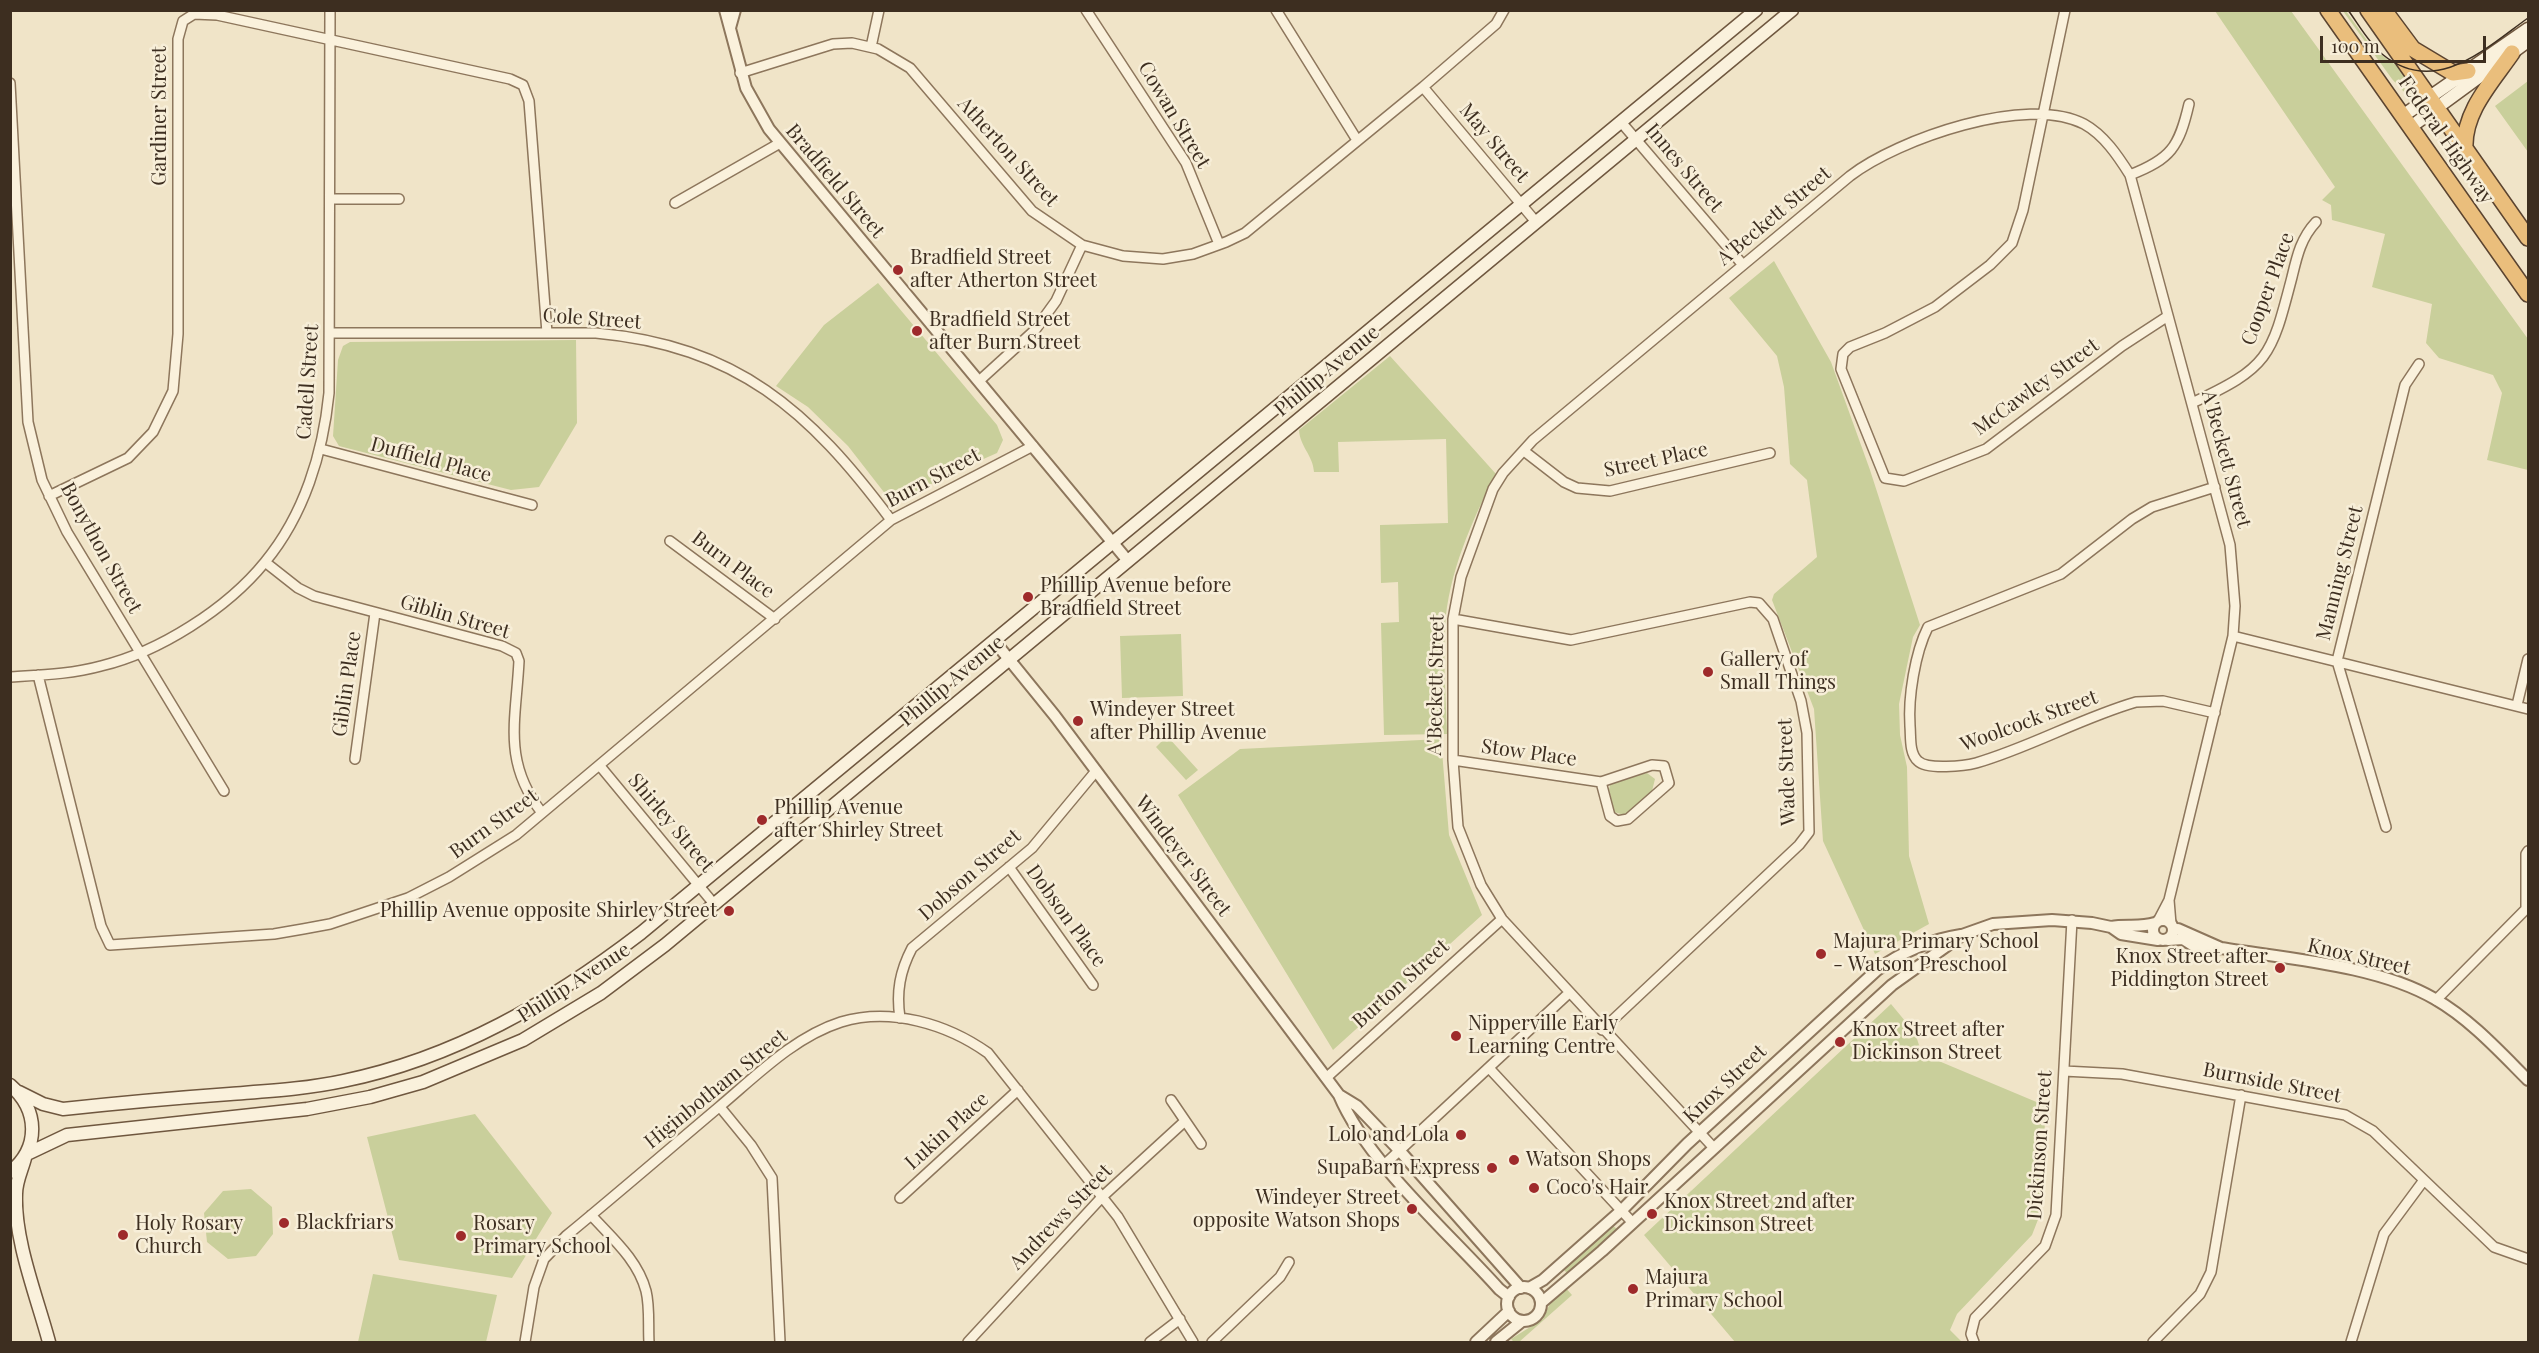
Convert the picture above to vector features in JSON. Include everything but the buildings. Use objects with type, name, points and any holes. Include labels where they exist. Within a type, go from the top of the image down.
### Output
[{"type":"highway","name":"Federal Highway","points":[[2328,10],[2529,294]]},
{"type":"highway","name":"Federal Highway","points":[[2368,10],[2529,238]]},
{"type":"highway","points":[[2384,10],[2413,49],[2453,74],[2468,71]]},
{"type":"highway","points":[[2465,149],[2464,133],[2469,119],[2512,53]]},
{"type":"main road","name":"Phillip Avenue","points":[[13,1088],[43,1104],[63,1109],[302,1087],[343,1081],[417,1060],[467,1041],[548,1000],[623,948],[699,886],[1756,10]]},
{"type":"main road","name":"Phillip Avenue","points":[[10,1172],[26,1156],[67,1135],[307,1109],[370,1097],[423,1082],[501,1050],[566,1015],[637,965],[714,904],[1792,10]]},
{"type":"main road","points":[[2434,102],[2468,71],[2529,29]]},
{"type":"main road","points":[[2408,120],[2529,41]]},
{"type":"main road","points":[[13,1088],[32,1119],[32,1139],[15,1194],[22,1241],[49,1342]]},
{"type":"main road","points":[[10,1229],[22,1241]]},
{"type":"street","name":"Cadell Street","points":[[10,677],[103,666],[141,653],[192,625],[233,593],[266,562],[300,506],[321,449],[328,404],[331,333],[330,10]]},
{"type":"street","name":"Bradfield Street","points":[[725,10],[740,73],[755,108],[780,143],[1128,561]]},
{"type":"street","name":"Bradfield Street","points":[[730,28],[735,10]]},
{"type":"street","points":[[871,47],[879,10]]},
{"type":"street","name":"Cowan Street","points":[[1086,10],[1186,163],[1219,244]]},
{"type":"street","points":[[1276,10],[1357,140]]},
{"type":"street","name":"Atherton Street","points":[[740,73],[833,44],[871,47],[910,68],[1032,211],[1082,245],[1123,256],[1163,259],[1193,254],[1245,233],[1423,87],[1496,24],[1504,10]]},
{"type":"street","name":"McCawley Street","points":[[2065,10],[2023,210],[2012,243],[2002,254],[1935,307],[1850,347],[1843,354],[1841,369],[1885,478],[1904,481],[1986,448],[2122,346],[2168,316]]},
{"type":"street","name":"Gardiner Street","points":[[49,496],[128,458],[153,432],[173,391],[178,334],[178,39],[183,21],[194,14],[217,15],[510,80],[523,86],[529,101],[547,333]]},
{"type":"street","name":"Bonython Street","points":[[10,83],[28,422],[33,451],[49,496],[67,532],[224,791]]},
{"type":"street","name":"May Street","points":[[1423,87],[1536,222]]},
{"type":"street","points":[[2130,175],[2158,163],[2173,149],[2183,131],[2189,104]]},
{"type":"street","name":"A'Beckett Street","points":[[1713,1147],[1602,1030],[1502,919],[1481,885],[1458,828],[1453,760],[1453,619],[1461,577],[1493,489],[1503,473],[1524,451],[1743,265],[1850,176],[1886,152],[1913,140],[2018,113],[2057,115],[2084,124],[2103,139],[2130,175],[2231,554],[2235,606],[2233,636],[2169,900],[2157,922]]},
{"type":"street","name":"Innes Street","points":[[1621,122],[1743,265]]},
{"type":"street","points":[[675,203],[780,143]]},
{"type":"street","points":[[330,199],[399,199]]},
{"type":"street","name":"Cooper Place","points":[[2192,403],[2243,378],[2264,358],[2276,333],[2299,249],[2306,233],[2316,222]]},
{"type":"street","points":[[979,381],[1035,330],[1056,301],[1082,245]]},
{"type":"street","name":"Cole Street","points":[[331,333],[547,333],[632,337],[693,352],[738,372],[777,396],[814,428],[891,520]]},
{"type":"street","name":"Manning Street","points":[[2386,827],[2337,661],[2405,385],[2419,364]]},
{"type":"street","name":"Burn Street","points":[[38,675],[101,926],[110,945],[274,934],[330,924],[408,898],[489,854],[600,766],[891,520],[1033,446]]},
{"type":"street","name":"Duffield Place","points":[[321,449],[532,505]]},
{"type":"street","name":"Street Place","points":[[1524,451],[1564,482],[1577,488],[1610,491],[1770,453]]},
{"type":"street","name":"Woolcock Street","points":[[2215,488],[2152,507],[2132,519],[2061,574],[1928,627],[1909,696],[1911,745],[1919,762],[1929,766],[1978,762],[2136,702],[2163,701],[2215,713]]},
{"type":"street","name":"Burn Place","points":[[670,541],[775,619]]},
{"type":"street","name":"Giblin Street","points":[[266,562],[306,593],[502,646],[516,653],[519,661],[514,754],[523,786],[542,813]]},
{"type":"street","name":"Wade Street","points":[[1453,619],[1571,640],[1750,602],[1759,603],[1779,635],[1805,716],[1809,832],[1799,845],[1602,1030]]},
{"type":"street","name":"Giblin Place","points":[[355,759],[375,613]]},
{"type":"street","points":[[2233,636],[2529,709]]},
{"type":"street","name":"Windeyer Street","points":[[994,642],[1096,771],[1339,1095],[1349,1120],[1385,1164],[1499,1289],[1509,1297]]},
{"type":"street","points":[[2517,705],[2529,659]]},
{"type":"street","name":"Stow Place","points":[[1453,760],[1600,782],[1652,765],[1664,766],[1669,783],[1628,819],[1617,821],[1610,816],[1600,782]]},
{"type":"street","name":"Shirley Street","points":[[600,766],[714,904]]},
{"type":"street","name":"Dobson Street","points":[[900,1018],[898,984],[904,963],[912,948],[1032,848],[1096,771]]},
{"type":"street","points":[[2436,1000],[2527,908],[2526,854],[2529,851]]},
{"type":"street","name":"Dobson Place","points":[[1009,867],[1093,985]]},
{"type":"street","name":"A'Beckett Street","points":[[2169,900],[2172,925]]},
{"type":"street","name":"Burton Street","points":[[1326,1078],[1502,919]]},
{"type":"street","name":"Knox Street","points":[[1525,1288],[1543,1280],[1622,1210],[1700,1133],[1877,970],[1912,949],[1936,939],[1962,935],[1994,924],[2072,920],[2111,927],[2143,926],[2157,922]]},
{"type":"street","name":"Dickinson Street","points":[[1974,1342],[1971,1334],[1976,1318],[2025,1270],[2052,1233],[2056,1215],[2072,920]]},
{"type":"street","points":[[2166,920],[2172,925],[2173,933],[2163,940],[2152,932],[2157,922],[2166,920]]},
{"type":"street","name":"Knox Street","points":[[2172,925],[2221,948]]},
{"type":"street","name":"Knox Street","points":[[2111,927],[2121,934],[2163,940],[2179,938],[2206,949],[2221,948],[2397,981],[2436,1000],[2482,1035],[2529,1080]]},
{"type":"street","name":"Knox Street","points":[[1541,1304],[1892,985],[1962,935]]},
{"type":"street","points":[[1385,1164],[1569,993]]},
{"type":"street","name":"Higinbotham Street","points":[[525,1342],[534,1287],[544,1259],[566,1236],[788,1050],[841,1022],[863,1018],[900,1018],[924,1022],[970,1040],[988,1053],[1118,1217],[1193,1342]]},
{"type":"street","points":[[1489,1068],[1632,1222]]},
{"type":"street","name":"Burnside Street","points":[[2064,1071],[2122,1074],[2327,1111],[2360,1122],[2373,1131],[2494,1247],[2529,1259]]},
{"type":"street","name":"Lukin Place","points":[[900,1198],[1018,1090]]},
{"type":"street","name":"Windeyer Street","points":[[1339,1095],[1357,1106],[1525,1288]]},
{"type":"street","points":[[2153,1342],[2200,1294],[2211,1272],[2241,1095]]},
{"type":"street","points":[[1171,1100],[1201,1144]]},
{"type":"street","points":[[720,1107],[751,1145],[772,1178],[780,1342]]},
{"type":"street","name":"Andrews Street","points":[[968,1342],[1102,1197],[1185,1121]]},
{"type":"street","points":[[2351,1342],[2358,1326],[2384,1234],[2424,1180]]},
{"type":"street","points":[[591,1215],[632,1260],[641,1276],[646,1293],[649,1342]]},
{"type":"street","points":[[1212,1342],[1280,1277],[1288,1262]]},
{"type":"street","points":[[1496,1342],[1522,1321],[1535,1317],[1541,1304],[1537,1293],[1525,1288],[1509,1297],[1509,1311],[1513,1317],[1522,1321]]},
{"type":"street","points":[[1476,1342],[1509,1311]]},
{"type":"street","points":[[1150,1342],[1179,1319]]},
{"type":"green space","points":[[2215,11],[2291,11],[2528,339],[2528,470],[2487,460],[2502,393],[2493,375],[2439,358],[2426,343],[2432,304],[2372,287],[2385,234],[2332,220],[2331,205],[2322,200],[2335,187]]},
{"type":"green space","points":[[2343,11],[2346,11],[2371,46],[2389,61],[2402,68],[2422,96],[2414,98],[2405,93],[2392,79]]},
{"type":"green space","points":[[2528,81],[2528,152],[2495,106]]},
{"type":"green space","points":[[1774,261],[1831,362],[1870,470],[1920,625],[1913,637],[1899,704],[1900,735],[1907,767],[1909,856],[1929,924],[1875,954],[1823,841],[1814,709],[1772,600],[1774,594],[1817,557],[1807,480],[1790,464],[1784,387],[1777,356],[1729,298]]},
{"type":"green space","points":[[878,283],[997,425],[1003,440],[997,453],[945,476],[904,500],[890,500],[848,446],[808,407],[776,386],[824,325]]},
{"type":"green space","points":[[576,340],[577,423],[539,487],[511,490],[339,446],[333,436],[338,360],[343,346],[350,342]]},
{"type":"green space","points":[[1390,356],[1496,474],[1478,510],[1456,567],[1447,607],[1444,653],[1447,734],[1384,735],[1381,623],[1399,622],[1398,582],[1381,583],[1380,529],[1380,525],[1448,523],[1446,439],[1338,442],[1339,472],[1314,472],[1299,430]]},
{"type":"green space","points":[[1181,634],[1183,696],[1122,698],[1120,636]]},
{"type":"green space","points":[[1167,736],[1198,770],[1186,780],[1156,747]]},
{"type":"green space","points":[[1441,739],[1449,835],[1482,915],[1333,1050],[1178,795],[1240,749]]},
{"type":"green space","points":[[1647,773],[1655,779],[1652,791],[1628,813],[1624,815],[1614,812],[1609,789],[1611,781]]},
{"type":"green space","points":[[1891,1004],[1915,1033],[1922,1054],[2046,1106],[2039,1217],[2032,1235],[1957,1314],[1950,1330],[1962,1342],[1735,1342],[1644,1235]]},
{"type":"green space","points":[[475,1114],[552,1213],[512,1278],[399,1260],[367,1137]]},
{"type":"green space","points":[[251,1189],[272,1207],[273,1234],[256,1256],[228,1259],[207,1242],[204,1213],[223,1191]]},
{"type":"green space","points":[[1612,1225],[1617,1229],[1615,1232],[1568,1274],[1563,1269]]},
{"type":"green space","points":[[373,1274],[497,1295],[486,1342],[358,1342]]},
{"type":"green space","points":[[1564,1286],[1572,1295],[1519,1342],[1514,1342],[1511,1339],[1543,1319],[1551,1301]]},
{"type":"tram line","points":[[2348,10],[2368,39],[2382,54],[2402,66],[2421,71],[2440,70],[2459,64],[2528,18]]},
{"type":"place","name":"Bradfield Street after Atherton Street","points":[[898,270]]},
{"type":"place","name":"Bradfield Street after Burn Street","points":[[917,331]]},
{"type":"place","name":"Phillip Avenue before Bradfield Street","points":[[1028,597]]},
{"type":"place","name":"Gallery of Small Things","points":[[1708,672]]},
{"type":"place","name":"Windeyer Street after Phillip Avenue","points":[[1078,721]]},
{"type":"place","name":"Phillip Avenue after Shirley Street","points":[[762,820]]},
{"type":"place","name":"Phillip Avenue opposite Shirley Street","points":[[729,911]]},
{"type":"place","name":"Majura Primary School - Watson Preschool","points":[[1821,954]]},
{"type":"place","name":"Knox Street after Piddington Street","points":[[2280,968]]},
{"type":"place","name":"Nipperville Early Learning Centre","points":[[1456,1036]]},
{"type":"place","name":"Knox Street after Dickinson Street","points":[[1840,1042]]},
{"type":"place","name":"Lolo and Lola","points":[[1461,1135]]},
{"type":"place","name":"Watson Shops","points":[[1514,1160]]},
{"type":"place","name":"SupaBarn Express","points":[[1492,1168]]},
{"type":"place","name":"Coco's Hair","points":[[1534,1188]]},
{"type":"place","name":"Windeyer Street opposite Watson Shops","points":[[1412,1209]]},
{"type":"place","name":"Knox Street 2nd after Dickinson Street","points":[[1652,1214]]},
{"type":"place","name":"Blackfriars","points":[[284,1223]]},
{"type":"place","name":"Holy Rosary Church","points":[[123,1235]]},
{"type":"place","name":"Rosary Primary School","points":[[461,1236]]},
{"type":"place","name":"Majura Primary School","points":[[1633,1289]]}]
